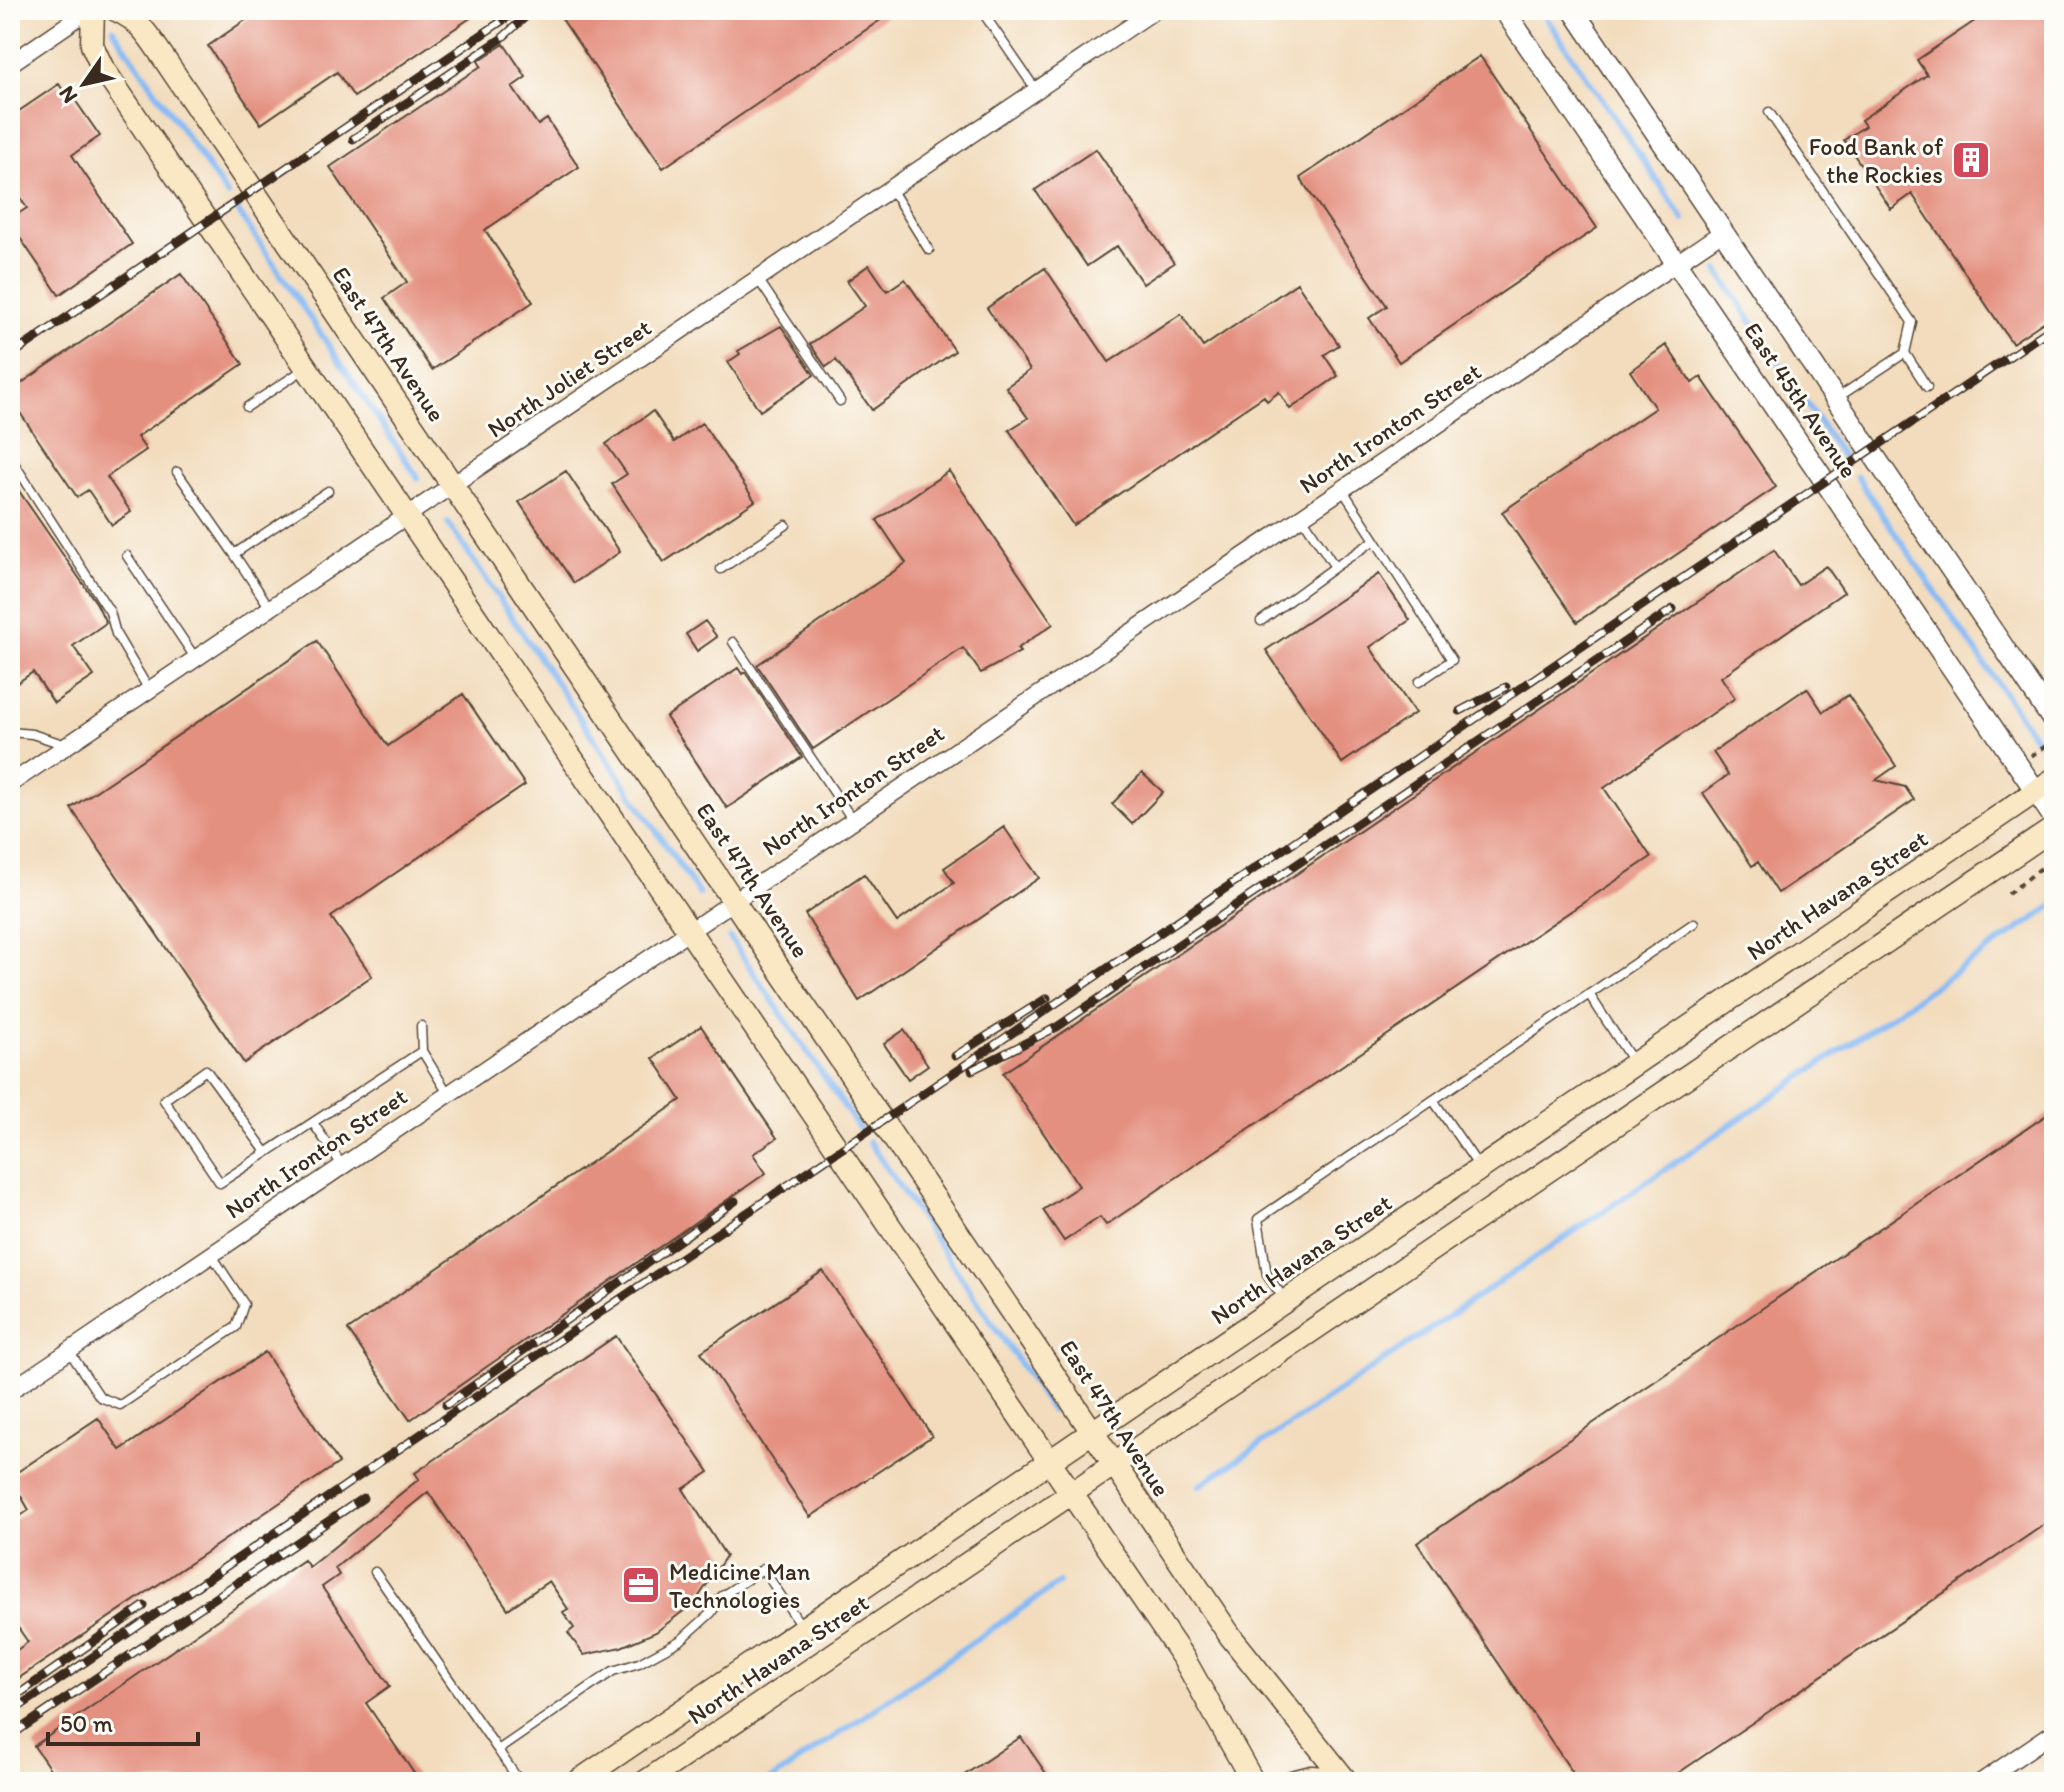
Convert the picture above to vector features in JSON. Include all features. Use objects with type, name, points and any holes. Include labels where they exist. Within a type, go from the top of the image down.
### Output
[{"type":"main road","points":[[91,10],[92,45],[102,67],[1199,1682],[1253,1782]]},
{"type":"main road","name":"East 47th Avenue","points":[[116,10],[132,17],[142,27],[1240,1650],[1346,1780]]},
{"type":"main road","name":"North Havana Street","points":[[577,1782],[2045,786]]},
{"type":"main road","name":"North Havana Street","points":[[645,1782],[2054,828]]},
{"type":"main road","points":[[1292,1782],[1312,1777],[1346,1780]]},
{"type":"street","points":[[10,64],[91,10]]},
{"type":"street","name":"North Joliet Street","points":[[10,784],[1155,10]]},
{"type":"street","name":"East 45th Avenue","points":[[1504,10],[1677,263],[2045,786],[2054,818]]},
{"type":"street","name":"East 45th Avenue","points":[[1573,10],[1837,398],[2053,732]]},
{"type":"street","name":"North Ironton Street","points":[[10,1391],[447,1092],[1724,231]]},
{"type":"street","points":[[1981,1782],[2054,1732]]},
{"type":"lane","points":[[981,10],[1036,91]]},
{"type":"lane","points":[[1769,112],[1912,322],[1905,353],[1837,398]]},
{"type":"lane","points":[[891,189],[929,250]]},
{"type":"lane","points":[[758,279],[840,401]]},
{"type":"lane","points":[[1905,353],[1927,387]]},
{"type":"lane","points":[[247,407],[306,368]]},
{"type":"lane","points":[[10,457],[110,612],[116,634],[149,690]]},
{"type":"lane","points":[[177,472],[271,609]]},
{"type":"lane","points":[[1342,489],[1452,660],[1419,682]]},
{"type":"lane","points":[[234,554],[328,491]]},
{"type":"lane","points":[[1302,516],[1335,567]]},
{"type":"lane","points":[[721,569],[786,525]]},
{"type":"lane","points":[[1261,621],[1375,540]]},
{"type":"lane","points":[[127,556],[196,659]]},
{"type":"lane","points":[[733,642],[852,819]]},
{"type":"lane","points":[[10,732],[32,734],[66,746]]},
{"type":"lane","points":[[1286,1301],[1267,1275],[1258,1219],[1694,923]]},
{"type":"lane","points":[[1589,994],[1635,1063]]},
{"type":"lane","points":[[421,1026],[422,1051],[447,1092]]},
{"type":"lane","points":[[266,1152],[206,1070],[164,1100],[220,1183],[422,1051]]},
{"type":"lane","points":[[1433,1100],[1481,1168]]},
{"type":"lane","points":[[313,1123],[342,1165]]},
{"type":"lane","points":[[68,1351],[100,1397],[120,1405],[236,1327],[244,1304],[211,1254]]},
{"type":"lane","points":[[498,1750],[613,1671],[639,1663],[681,1640],[711,1613],[722,1596],[763,1569],[802,1627]]},
{"type":"lane","points":[[375,1572],[520,1782]]},
{"type":"path","points":[[2027,759],[2053,732]]},
{"type":"path","points":[[2008,894],[2054,858]]},
{"type":"building","points":[[260,10],[482,10],[354,97],[337,72],[261,124],[208,46]]},
{"type":"building","points":[[568,10],[895,10],[663,168],[560,16]]},
{"type":"building","name":"Food Bank of the Rockies","points":[[1991,10],[2054,10],[2054,315],[2012,343],[1912,194],[1891,209],[1844,140],[1865,126],[1861,120],[1927,75],[1917,60]]},
{"type":"building","points":[[504,44],[526,77],[512,87],[538,125],[547,119],[579,167],[485,230],[533,302],[432,370],[384,298],[407,282],[330,167],[481,66],[478,61]]},
{"type":"building","points":[[1480,56],[1597,228],[1399,362],[1369,318],[1387,306],[1300,178]]},
{"type":"building","points":[[59,84],[64,92],[68,90],[100,136],[72,155],[132,244],[59,295],[10,223],[10,219],[27,208],[10,183],[10,117]]},
{"type":"building","points":[[1096,149],[1174,263],[1143,284],[1117,246],[1087,266],[1035,190]]},
{"type":"building","points":[[869,265],[887,291],[905,279],[955,351],[872,410],[836,360],[826,367],[810,344],[865,306],[847,281]]},
{"type":"building","points":[[1045,268],[1109,362],[1181,314],[1203,347],[1297,283],[1339,345],[1324,355],[1338,376],[1290,409],[1279,392],[1267,401],[1264,396],[1073,525],[1009,430],[1028,418],[1006,387],[1030,370],[987,308]]},
{"type":"building","points":[[181,274],[243,364],[137,437],[146,450],[107,477],[131,512],[112,525],[88,490],[77,497],[10,398],[10,391]]},
{"type":"building","points":[[781,326],[814,375],[760,411],[728,362],[740,354],[738,351]]},
{"type":"building","points":[[1666,345],[1692,383],[1701,377],[1776,487],[1577,622],[1502,512],[1655,408],[1630,371]]},
{"type":"building","points":[[653,411],[674,442],[702,423],[755,501],[664,562],[612,484],[627,474],[606,444]]},
{"type":"building","points":[[566,471],[620,552],[574,583],[519,502]]},
{"type":"building","points":[[949,471],[1053,624],[1017,649],[1020,652],[981,673],[963,648],[813,749],[757,665],[906,563],[877,520]]},
{"type":"building","points":[[10,478],[97,604],[106,623],[73,646],[94,676],[54,703],[33,672],[10,688]]},
{"type":"building","points":[[1774,550],[1798,585],[1826,566],[1844,592],[1721,677],[1735,698],[1604,788],[1651,857],[1106,1225],[1100,1217],[1064,1241],[1043,1210],[1079,1186],[1003,1073]]},
{"type":"building","points":[[1379,574],[1410,620],[1370,647],[1415,713],[1342,763],[1266,650]]},
{"type":"building","points":[[705,621],[717,637],[697,651],[686,634]]},
{"type":"building","points":[[317,641],[388,746],[463,694],[525,785],[331,917],[372,976],[244,1063],[71,808]]},
{"type":"building","points":[[738,668],[742,674],[745,672],[802,757],[727,808],[666,717]]},
{"type":"building","points":[[1807,688],[1823,712],[1848,695],[1896,766],[1876,780],[1905,787],[1914,800],[1778,893],[1758,862],[1752,866],[1703,793],[1728,775],[1713,752]]},
{"type":"building","points":[[1142,773],[1163,792],[1132,824],[1112,804]]},
{"type":"building","points":[[1004,827],[1039,878],[859,1001],[805,914],[864,874],[897,922],[954,883],[944,868]]},
{"type":"building","points":[[701,1026],[777,1138],[753,1154],[766,1173],[410,1420],[348,1330],[681,1100],[653,1058]]},
{"type":"building","points":[[904,1030],[928,1065],[908,1079],[884,1044]]},
{"type":"building","points":[[2054,1110],[2054,1518],[1665,1782],[1579,1782],[1417,1543]]},
{"type":"building","points":[[823,1271],[932,1436],[810,1517],[701,1352]]},
{"type":"building","points":[[616,1336],[709,1472],[683,1489],[726,1556],[695,1602],[656,1632],[621,1647],[584,1655],[568,1633],[574,1628],[563,1612],[568,1609],[549,1581],[508,1609],[428,1492],[335,1568],[339,1575],[322,1587],[390,1686],[366,1703],[420,1782],[59,1782],[34,1746],[304,1560],[309,1567],[419,1479],[415,1473]]},
{"type":"building","points":[[265,1352],[339,1463],[10,1684],[10,1655],[28,1642],[10,1616],[10,1523],[29,1510],[10,1477],[98,1418],[120,1450]]},
{"type":"building","points":[[1021,1737],[1052,1782],[954,1782]]},
{"type":"waterway","points":[[1541,10],[1684,220]]},
{"type":"waterway","points":[[113,29],[227,195]]},
{"type":"waterway","points":[[238,211],[418,478]]},
{"type":"waterway","points":[[1718,271],[1842,456]]},
{"type":"waterway","points":[[1857,477],[2037,741]]},
{"type":"waterway","points":[[448,523],[699,894]]},
{"type":"waterway","points":[[1199,1486],[2054,905]]},
{"type":"waterway","points":[[730,938],[859,1128]]},
{"type":"waterway","points":[[869,1142],[1052,1411]]},
{"type":"waterway","points":[[768,1782],[1059,1583]]},
{"type":"railway","points":[[10,356],[518,10]]},
{"type":"railway","points":[[353,139],[501,39],[533,10]]},
{"type":"railway","points":[[10,1713],[2054,326]]},
{"type":"railway","points":[[972,1070],[1057,1027],[1673,609]]},
{"type":"railway","points":[[1460,711],[1506,687]]},
{"type":"railway","points":[[955,1056],[1047,998]]},
{"type":"railway","points":[[446,1405],[735,1201]]},
{"type":"railway","points":[[10,1736],[363,1498]]},
{"type":"railway","points":[[16,1696],[144,1606]]},
{"type":"place","name":"Food Bank of the Rockies","points":[[1971,160]]},
{"type":"place","name":"Medicine Man Technologies","points":[[641,1585]]}]
